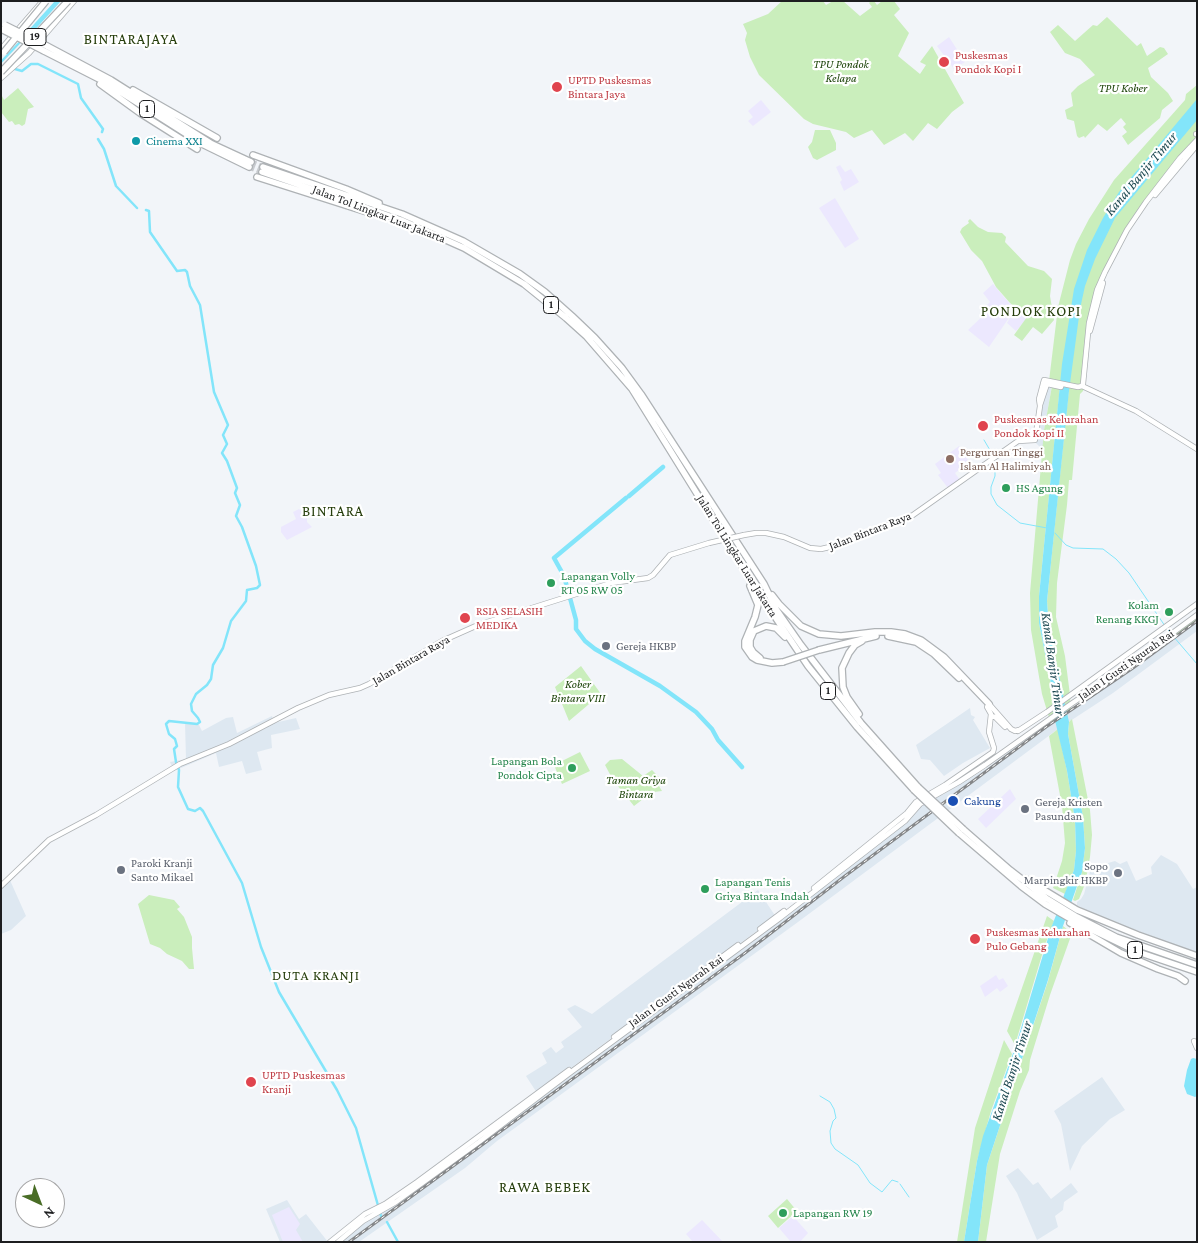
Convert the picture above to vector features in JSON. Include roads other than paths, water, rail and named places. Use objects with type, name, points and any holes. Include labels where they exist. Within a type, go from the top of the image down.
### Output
[{"type":"highway","name":"19","points":[[1,55],[44,1]]},
{"type":"highway","name":"19","points":[[1,72],[68,1]]},
{"type":"highway","name":"1","points":[[3,26],[111,80],[202,138],[251,161]]},
{"type":"highway","name":"1","points":[[46,49],[62,60],[103,81],[202,144],[251,161]]},
{"type":"highway","points":[[62,60],[197,149]]},
{"type":"highway","points":[[111,80],[131,88],[217,138]]},
{"type":"highway","points":[[251,161],[346,189],[390,207],[402,217]]},
{"type":"highway","name":"Jalan Tol Lingkar Luar Jakarta","points":[[916,788],[801,645],[776,609],[764,584],[642,394],[596,338],[545,292],[520,274],[463,241],[402,217],[260,175],[265,180],[346,206],[402,217],[447,239],[503,271],[542,298],[586,336],[632,389],[739,562],[805,661],[857,727],[916,788],[1021,886],[1076,921],[1138,952],[1197,972]]},
{"type":"highway","points":[[739,562],[756,596],[758,605],[745,640],[745,647],[752,658],[772,663],[881,632]]},
{"type":"highway","points":[[764,584],[792,618],[801,626],[815,633],[841,636],[881,632],[906,634],[917,638],[944,656],[988,706]]},
{"type":"highway","points":[[784,660],[767,660],[755,655],[751,650],[750,643],[754,631],[766,626],[776,628],[802,661],[805,661]]},
{"type":"highway","points":[[820,649],[871,637],[891,636],[916,642],[934,654],[988,706]]},
{"type":"highway","points":[[871,637],[855,645],[848,653],[842,668],[842,676],[847,697],[881,746]]},
{"type":"highway","name":"Jalan Tol Lingkar Luar Jakarta","points":[[961,831],[1046,901]]},
{"type":"highway","points":[[1010,870],[1077,910],[1138,935],[1197,956]]},
{"type":"highway","points":[[1021,886],[1027,894],[1050,910],[1076,921],[1122,953],[1178,976],[1185,981]]},
{"type":"highway","name":"Jalan Tol Lingkar Luar Jakarta","points":[[1076,921],[1197,966]]},
{"type":"main road","points":[[1,50],[44,1]]},
{"type":"main road","points":[[1,78],[29,52],[74,1]]},
{"type":"main road","points":[[1197,140],[1147,205],[1124,241],[1106,275],[1099,291],[1090,325],[1084,385],[1136,411],[1197,449]]},
{"type":"main road","points":[[1182,159],[1197,145]]},
{"type":"main road","name":"Jalan Bintara Raya","points":[[1,886],[49,840],[96,815],[178,766],[228,744],[298,708],[329,696],[370,684],[442,641],[478,625],[611,583],[648,578],[653,575],[670,555],[708,543],[756,532],[784,537],[810,548],[821,549],[834,546],[904,519],[931,504],[1020,440],[1035,440],[1040,406],[1048,383],[1076,387],[1084,385]]},
{"type":"main road","name":"Jalan I Gusti Ngurah Rai","points":[[1019,730],[1197,604]]},
{"type":"main road","name":"Jalan I Gusti Ngurah Rai","points":[[330,1242],[372,1213],[385,1207],[479,1142],[634,1024],[872,848],[905,821],[920,804],[965,779],[1129,665],[1197,615]]},
{"type":"main road","points":[[425,656],[428,650]]},
{"type":"main road","points":[[1123,657],[1129,665]]},
{"type":"main road","points":[[988,706],[991,716],[994,716],[1010,731],[1019,730]]},
{"type":"main road","points":[[988,706],[1010,728],[1014,731],[1019,730]]},
{"type":"main road","name":"Jalan I Gusti Ngurah Rai","points":[[747,940],[825,880],[907,813],[916,802],[992,753],[994,749],[989,736],[991,716]]},
{"type":"main road","points":[[989,724],[990,735],[995,745],[1000,750],[1006,751]]},
{"type":"main road","name":"Jalan I Gusti Ngurah Rai","points":[[418,1184],[478,1136],[634,1024]]},
{"type":"main road","points":[[1194,1041],[1197,1048]]},
{"type":"main road","points":[[478,1136],[479,1142]]},
{"type":"main road","name":"Jalan I Gusti Ngurah Rai","points":[[338,1242],[372,1213]]},
{"type":"water","name":"Kanal Banjir Timur","points":[[1197,99],[1197,120],[1115,218],[1095,259],[1085,286],[1080,309],[1069,391],[1047,601],[1049,629],[1069,722],[1068,734],[1083,817],[1085,848],[1082,872],[987,1165],[978,1242],[964,1242],[983,1136],[1016,1045],[1051,928],[1074,870],[1076,851],[1075,820],[1067,771],[1053,712],[1052,689],[1039,623],[1039,596],[1062,364],[1074,289],[1087,250],[1119,192]]},
{"type":"water","points":[[1193,1058],[1197,1059],[1197,1096],[1195,1097],[1187,1094],[1184,1086],[1187,1070]]},
{"type":"waterway","points":[[29,33],[58,1]]},
{"type":"waterway","points":[[1,62],[22,40]]},
{"type":"waterway","points":[[15,69],[22,71],[31,64],[38,64],[78,84],[81,98],[103,129],[102,132]]},
{"type":"waterway","points":[[98,139],[104,149],[116,186],[137,208]]},
{"type":"waterway","points":[[146,210],[149,211],[150,232],[177,271],[185,270],[187,272],[190,286],[200,305],[214,392],[228,425],[223,435],[227,444],[222,453],[237,488],[235,493],[240,505],[236,516],[256,566],[260,585],[257,588],[247,590],[246,601],[231,621],[223,648],[213,665],[211,679],[196,694],[191,704],[192,711],[200,722],[197,724],[169,721],[166,724],[169,734],[175,739],[177,746],[174,749],[179,770],[178,787],[188,809],[195,811],[200,808],[203,811],[242,883],[261,947],[279,992],[337,1090],[356,1128],[381,1216]]},
{"type":"waterway","points":[[984,440],[994,457]]},
{"type":"waterway","points":[[995,461],[995,476],[991,487],[991,494],[997,505],[1020,523],[1047,528]]},
{"type":"waterway","points":[[629,496],[663,467]]},
{"type":"waterway","points":[[626,498],[554,558],[564,576],[576,620],[576,629],[585,641],[595,649],[660,686],[696,712],[742,767]]},
{"type":"waterway","points":[[1055,533],[1066,545],[1073,548],[1103,549],[1116,559],[1129,573],[1165,626]]},
{"type":"waterway","points":[[1167,629],[1197,664]]},
{"type":"waterway","points":[[820,1096],[830,1102],[834,1109],[836,1118],[830,1131],[831,1143],[835,1149],[858,1165],[870,1183],[882,1192],[892,1180],[898,1182]]},
{"type":"waterway","points":[[900,1184],[909,1197]]},
{"type":"waterway","points":[[387,1222],[398,1242]]},
{"type":"tunnel","points":[[251,162],[263,167]]},
{"type":"tunnel","points":[[249,167],[262,172]]},
{"type":"railway","points":[[349,1242],[745,953],[845,876],[1046,727],[1133,668],[1197,621]]},
{"type":"place","name":"Puskesmas Pondok Kopi I","points":[[944,62]]},
{"type":"place","name":"UPTD Puskesmas Bintara Jaya","points":[[557,87]]},
{"type":"place","name":"Cinema XXI","points":[[136,141]]},
{"type":"place","name":"Puskesmas Kelurahan Pondok Kopi II","points":[[983,426]]},
{"type":"place","name":"Perguruan Tinggi Islam Al Halimiyah","points":[[950,459]]},
{"type":"place","name":"HS Agung","points":[[1006,488]]},
{"type":"place","name":"Lapangan Volly RT 05 RW 05","points":[[551,583]]},
{"type":"place","name":"Kolam Renang KKGJ","points":[[1169,612]]},
{"type":"place","name":"RSIA SELASIH MEDIKA","points":[[465,618]]},
{"type":"place","name":"Gereja HKBP","points":[[606,646]]},
{"type":"place","name":"Lapangan Bola Pondok Cipta","points":[[572,768]]},
{"type":"place","name":"Cakung","points":[[953,801]]},
{"type":"place","name":"Gereja Kristen Pasundan","points":[[1025,809]]},
{"type":"place","name":"Paroki Kranji Santo Mikael","points":[[121,870]]},
{"type":"place","name":"Sopo Marpingkir HKBP","points":[[1118,873]]},
{"type":"place","name":"Lapangan Tenis Griya Bintara Indah","points":[[705,889]]},
{"type":"place","name":"Puskesmas Kelurahan Pulo Gebang","points":[[975,939]]},
{"type":"place","name":"UPTD Puskesmas Kranji","points":[[251,1082]]},
{"type":"place","name":"Lapangan RW 19","points":[[783,1213]]},
{"type":"district","name":"BINTARAJAYA","points":[[131,39]]},
{"type":"district","name":"PONDOK KOPI","points":[[1031,311]]},
{"type":"district","name":"BINTARA","points":[[333,511]]},
{"type":"district","name":"DUTA KRANJI","points":[[316,976]]},
{"type":"district","name":"RAWA BEBEK","points":[[545,1187]]},
{"type":"park label","name":"TPU Pondok Kelapa","points":[[841,71]]},
{"type":"park label","name":"TPU Kober","points":[[1123,88]]},
{"type":"park label","name":"Kober Bintara VIII","points":[[578,691]]},
{"type":"park label","name":"Taman Griya Bintara","points":[[636,787]]}]
